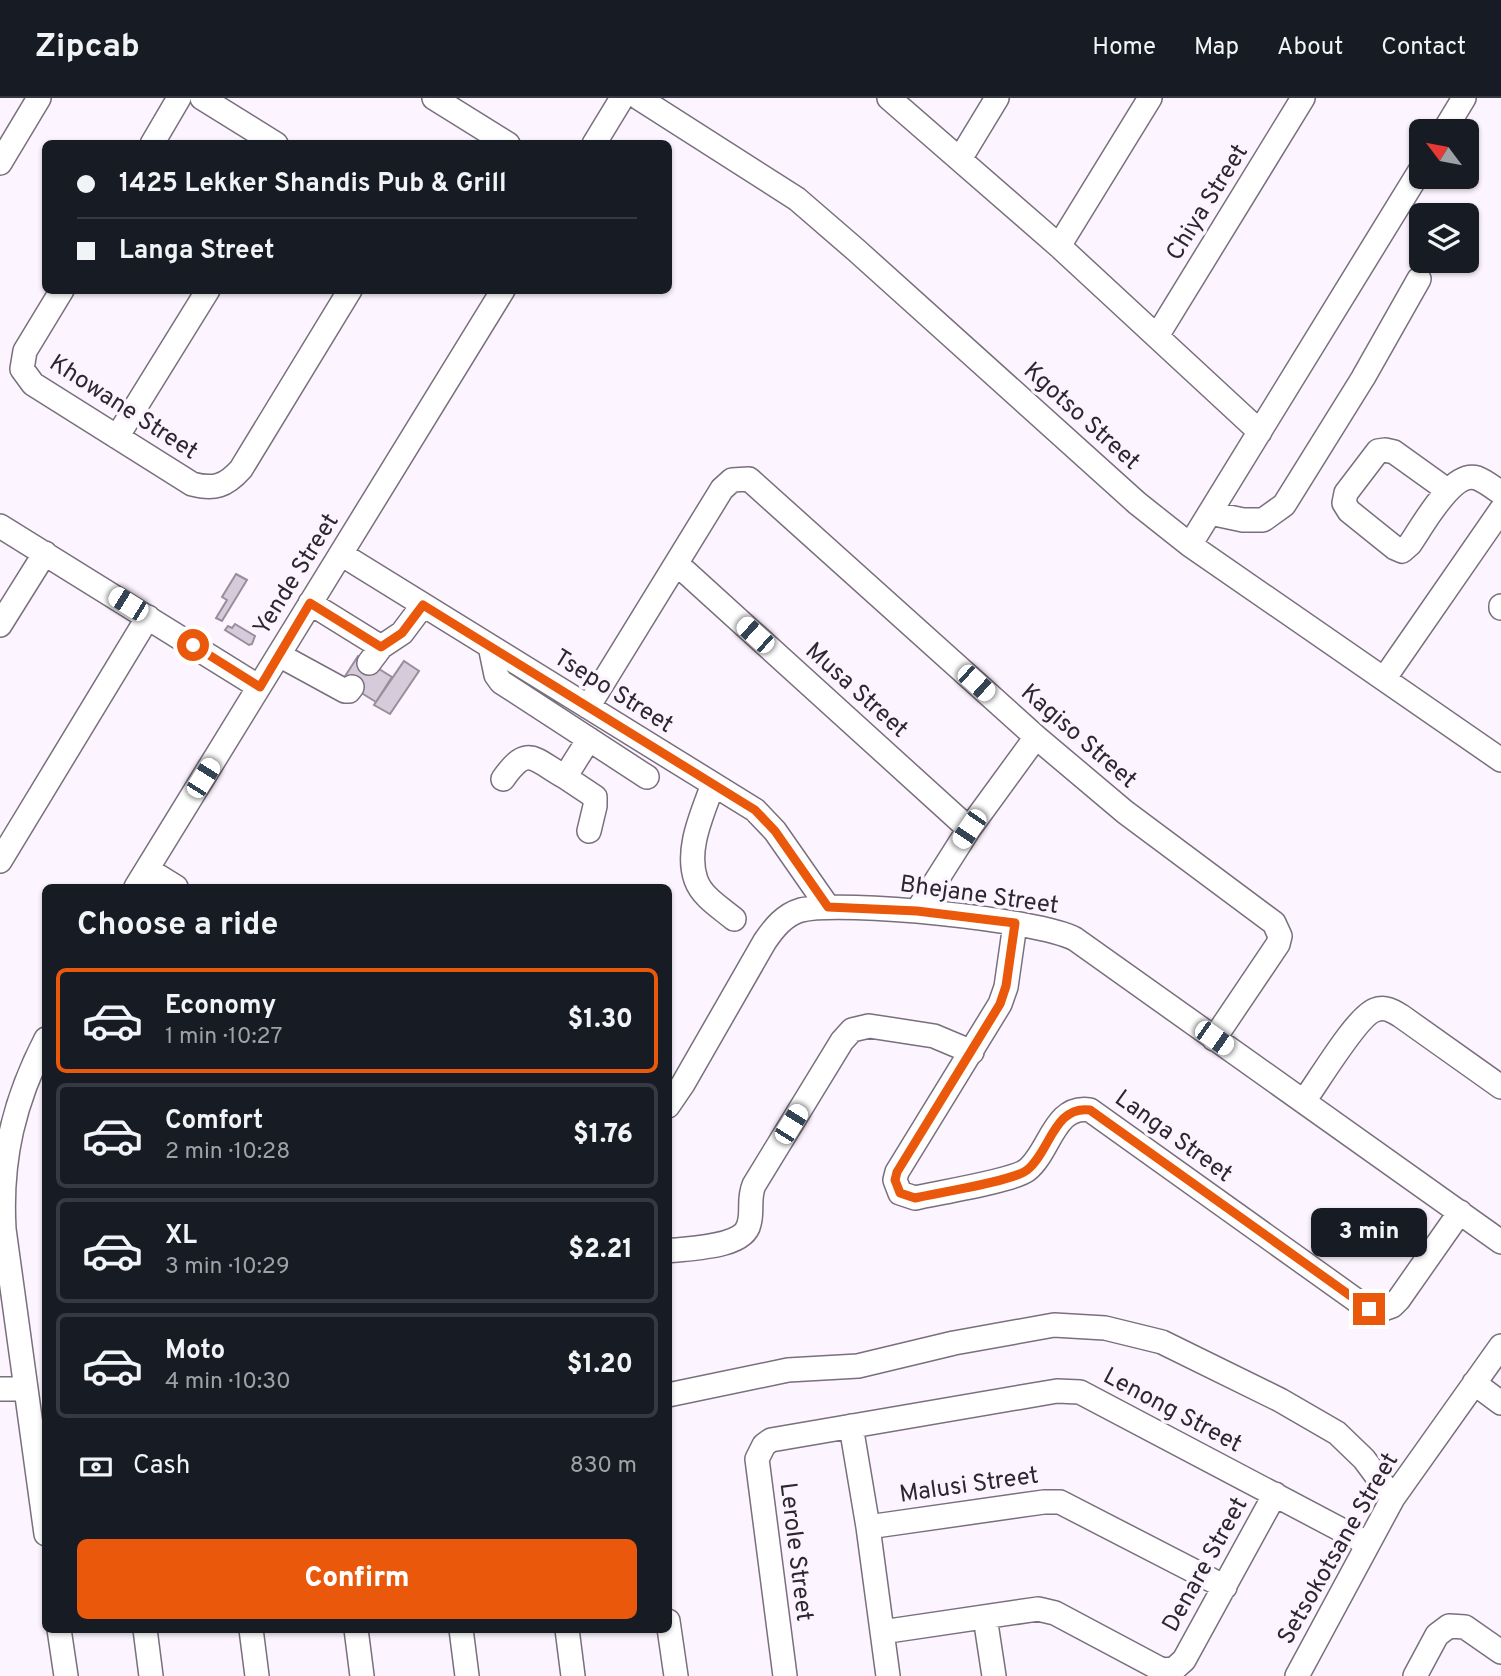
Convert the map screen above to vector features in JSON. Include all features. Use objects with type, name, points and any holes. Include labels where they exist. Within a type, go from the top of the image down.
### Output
[{"type":"street","points":[[0,163],[40,98]]},
{"type":"street","points":[[154,140],[179,98]]},
{"type":"street","points":[[202,98],[270,140]]},
{"type":"street","points":[[434,98],[502,140]]},
{"type":"street","points":[[596,140],[622,98]]},
{"type":"street","name":"Kgotso Street","points":[[639,98],[671,107],[820,218],[1137,503],[1190,545],[1501,760]]},
{"type":"street","points":[[889,98],[1059,246],[1260,432]]},
{"type":"street","points":[[960,159],[997,98]]},
{"type":"street","points":[[1059,246],[1150,98]]},
{"type":"street","name":"Chiya Street","points":[[1157,336],[1303,98]]},
{"type":"street","points":[[1451,119],[1464,98]]},
{"type":"street","points":[[1190,545],[1409,189]]},
{"type":"street","points":[[1210,513],[1243,520],[1263,520],[1284,505],[1363,378],[1419,279]]},
{"type":"street","name":"Khowane Street","points":[[60,294],[24,351],[22,369],[33,384],[192,484],[204,487],[224,485],[241,469],[348,294]]},
{"type":"street","points":[[117,437],[206,294]]},
{"type":"street","name":"Yende Street","points":[[141,878],[501,294]]},
{"type":"street","points":[[1447,490],[1394,452],[1385,450],[1378,451],[1346,493],[1344,503],[1358,518],[1402,551],[1410,544],[1447,490],[1470,478],[1478,478],[1501,493]]},
{"type":"street","name":"Kagiso Street","points":[[677,564],[722,489],[732,480],[749,479],[1036,737],[1131,817],[1266,916],[1278,929],[1280,936],[1273,953],[1214,1038]]},
{"type":"street","points":[[1384,679],[1501,510]]},
{"type":"street","points":[[0,526],[260,687]]},
{"type":"street","points":[[0,625],[45,553]]},
{"type":"street","name":"Tsepo Street","points":[[341,554],[765,818],[828,907]]},
{"type":"street","points":[[589,707],[677,564]]},
{"type":"street","name":"Musa Street","points":[[677,564],[969,829]]},
{"type":"street","points":[[310,603],[375,655],[402,633],[423,605]]},
{"type":"street","points":[[0,861],[148,617]]},
{"type":"street","points":[[490,646],[496,675],[501,682],[647,777]]},
{"type":"street","points":[[279,655],[345,691],[352,687]]},
{"type":"street","points":[[917,911],[969,829],[1036,737]]},
{"type":"street","points":[[565,777],[589,739]]},
{"type":"street","points":[[503,779],[522,758],[531,758],[565,777],[595,797],[589,831]]},
{"type":"street","points":[[713,784],[694,844],[693,865],[696,882],[710,900],[734,919]]},
{"type":"street","points":[[141,878],[164,884]]},
{"type":"street","name":"Bhejane Street","points":[[672,1100],[775,927],[790,914],[828,907],[917,911],[1015,923],[1055,931],[1075,939],[1501,1242]]},
{"type":"street","name":"Langa Street","points":[[1015,923],[1004,995],[972,1052],[897,1172],[895,1180],[900,1193],[915,1198],[1020,1174],[1037,1159],[1065,1115],[1077,1109],[1090,1110],[1360,1303],[1378,1311],[1399,1300],[1460,1212]]},
{"type":"street","points":[[1304,1101],[1360,1022],[1376,1009],[1385,1008],[1401,1016],[1501,1087]]},
{"type":"street","points":[[672,1250],[730,1242],[746,1232],[754,1185],[842,1041],[852,1030],[869,1026],[933,1036],[972,1052]]},
{"type":"street","points":[[42,1047],[24,1083],[4,1140],[3,1171],[4,1229],[42,1505]]},
{"type":"street","points":[[672,1394],[788,1370],[858,1366],[954,1343],[1054,1325],[1105,1328],[1163,1342],[1279,1400],[1337,1433],[1364,1459],[1393,1498]]},
{"type":"street","name":"Setsokotsane Street","points":[[1297,1676],[1393,1498],[1501,1346]]},
{"type":"street","points":[[1474,1383],[1501,1403]]},
{"type":"street","points":[[0,1389],[26,1388]]},
{"type":"street","name":"Lenong Street","points":[[771,1440],[1057,1391],[1080,1392],[1368,1544]]},
{"type":"street","points":[[851,1426],[888,1676]]},
{"type":"street","name":"Lerole Street","points":[[771,1440],[764,1445],[757,1459],[785,1676]]},
{"type":"street","name":"Denare Street","points":[[985,1617],[1030,1609],[1046,1610],[1162,1670],[1174,1670],[1184,1660],[1275,1494]]},
{"type":"street","name":"Malusi Street","points":[[868,1527],[1060,1502],[1224,1587]]},
{"type":"street","points":[[883,1632],[985,1617],[994,1676]]},
{"type":"street","points":[[1415,1676],[1437,1636],[1449,1626],[1465,1627],[1501,1652]]},
{"type":"street","points":[[60,1633],[66,1676]]},
{"type":"street","points":[[146,1633],[151,1676]]},
{"type":"street","points":[[252,1633],[257,1676]]},
{"type":"street","points":[[357,1633],[362,1676]]},
{"type":"street","points":[[461,1633],[467,1676]]},
{"type":"street","points":[[568,1633],[573,1676]]},
{"type":"street","points":[[670,1633],[676,1676]]},
{"type":"building","points":[[236,574],[247,580],[222,621],[216,618],[227,600],[222,597]]},
{"type":"building","points":[[235,624],[255,636],[252,644],[249,645],[225,630]]},
{"type":"building","points":[[358,656],[392,677],[376,702],[342,681]]},
{"type":"building","points":[[404,661],[419,671],[390,714],[374,705]]},
{"type":"route","points":[[193,645],[260,687],[310,603],[381,647],[402,633],[423,605],[755,810],[775,831],[828,907],[917,911],[1015,923],[1004,995],[972,1052],[897,1172],[895,1180],[900,1193],[915,1198],[1020,1174],[1037,1159],[1065,1115],[1077,1109],[1090,1110],[1369,1309]]}]
